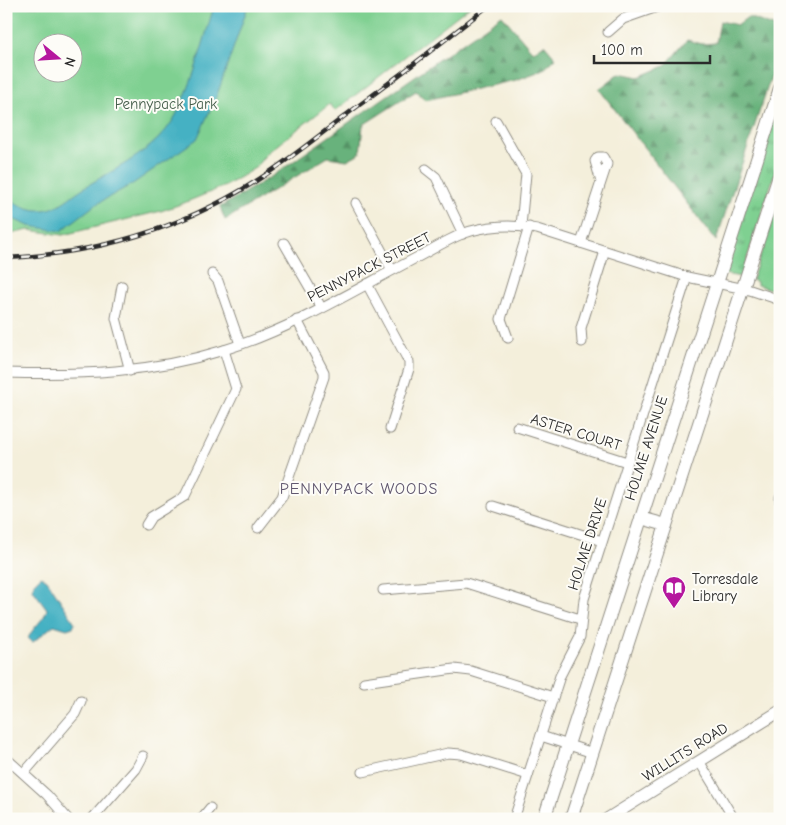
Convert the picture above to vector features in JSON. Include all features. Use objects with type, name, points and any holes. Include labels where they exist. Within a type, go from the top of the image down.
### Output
[{"type":"main road","name":"HOLME AVENUE","points":[[544,819],[715,284],[780,88]]},
{"type":"main road","points":[[571,819],[780,173]]},
{"type":"main road","points":[[641,518],[666,525]]},
{"type":"street","points":[[608,32],[623,19],[660,6]]},
{"type":"street","points":[[496,121],[526,174],[525,227],[501,319],[508,338]]},
{"type":"street","points":[[426,169],[436,177],[463,234]]},
{"type":"street","points":[[581,243],[601,182]]},
{"type":"street","points":[[356,203],[392,270]]},
{"type":"street","name":"PENNYPACK STREET","points":[[6,373],[65,375],[130,371],[224,350],[297,320],[463,234],[481,229],[525,227],[687,277],[780,300]]},
{"type":"street","points":[[284,243],[321,307]]},
{"type":"street","points":[[582,342],[581,328],[605,251]]},
{"type":"street","points":[[212,274],[218,281],[240,344]]},
{"type":"street","name":"HOLME DRIVE","points":[[514,819],[560,676],[580,637],[580,619],[584,599],[687,277]]},
{"type":"street","points":[[367,284],[409,362],[409,369],[390,429]]},
{"type":"street","points":[[122,286],[116,318],[130,371]]},
{"type":"street","points":[[258,528],[282,497],[324,377],[324,372],[297,320]]},
{"type":"street","points":[[146,525],[151,518],[185,496],[236,389],[224,350]]},
{"type":"street","name":"ASTER COURT","points":[[517,428],[627,462]]},
{"type":"street","points":[[780,497],[780,502]]},
{"type":"street","points":[[493,506],[602,541]]},
{"type":"street","points":[[383,590],[466,583],[580,619]]},
{"type":"street","points":[[364,682],[454,669],[471,671],[553,697]]},
{"type":"street","points":[[24,773],[75,714],[81,701]]},
{"type":"street","name":"WILLITS ROAD","points":[[606,819],[780,711]]},
{"type":"street","points":[[541,736],[593,753]]},
{"type":"street","points":[[363,772],[448,753],[460,754],[528,775]]},
{"type":"street","points":[[92,819],[136,769],[143,756]]},
{"type":"street","points":[[6,758],[24,773],[68,819]]},
{"type":"street","points":[[699,761],[734,819]]},
{"type":"street","points":[[201,819],[210,808]]},
{"type":"green space","name":"Pennypack Park","points":[[6,6],[470,6],[335,111],[330,104],[267,153],[255,168],[225,186],[161,211],[63,235],[29,230],[6,235]]},
{"type":"green space","points":[[502,15],[533,52],[544,44],[556,58],[543,70],[516,80],[426,100],[416,91],[363,125],[360,153],[347,160],[328,157],[225,220],[220,207],[274,175]]},
{"type":"green space","points":[[748,17],[776,27],[780,18],[780,50],[716,241],[599,89],[620,73],[639,77],[665,66],[687,40],[702,44],[716,43],[720,21],[737,25]]},
{"type":"green space","points":[[780,98],[780,157],[741,277],[724,274]]},
{"type":"green space","points":[[780,198],[780,292],[757,285],[757,282],[752,280]]},
{"type":"water","points":[[214,6],[248,6],[217,95],[197,139],[134,183],[95,205],[61,231],[29,226],[6,216],[6,197],[28,208],[42,210],[54,208],[128,162],[158,139],[166,130],[182,104],[200,54]]},
{"type":"water","points":[[41,576],[47,580],[75,623],[73,627],[67,629],[54,625],[33,642],[28,639],[44,617],[47,609],[33,590],[34,583]]},
{"type":"railway","points":[[6,258],[39,256],[71,251],[134,237],[195,214],[224,200],[290,158],[488,6]]},
{"type":"place","name":"Torresdale Library","points":[[674,609]]},
{"type":"district","name":"PENNYPACK WOODS","points":[[359,488]]}]
